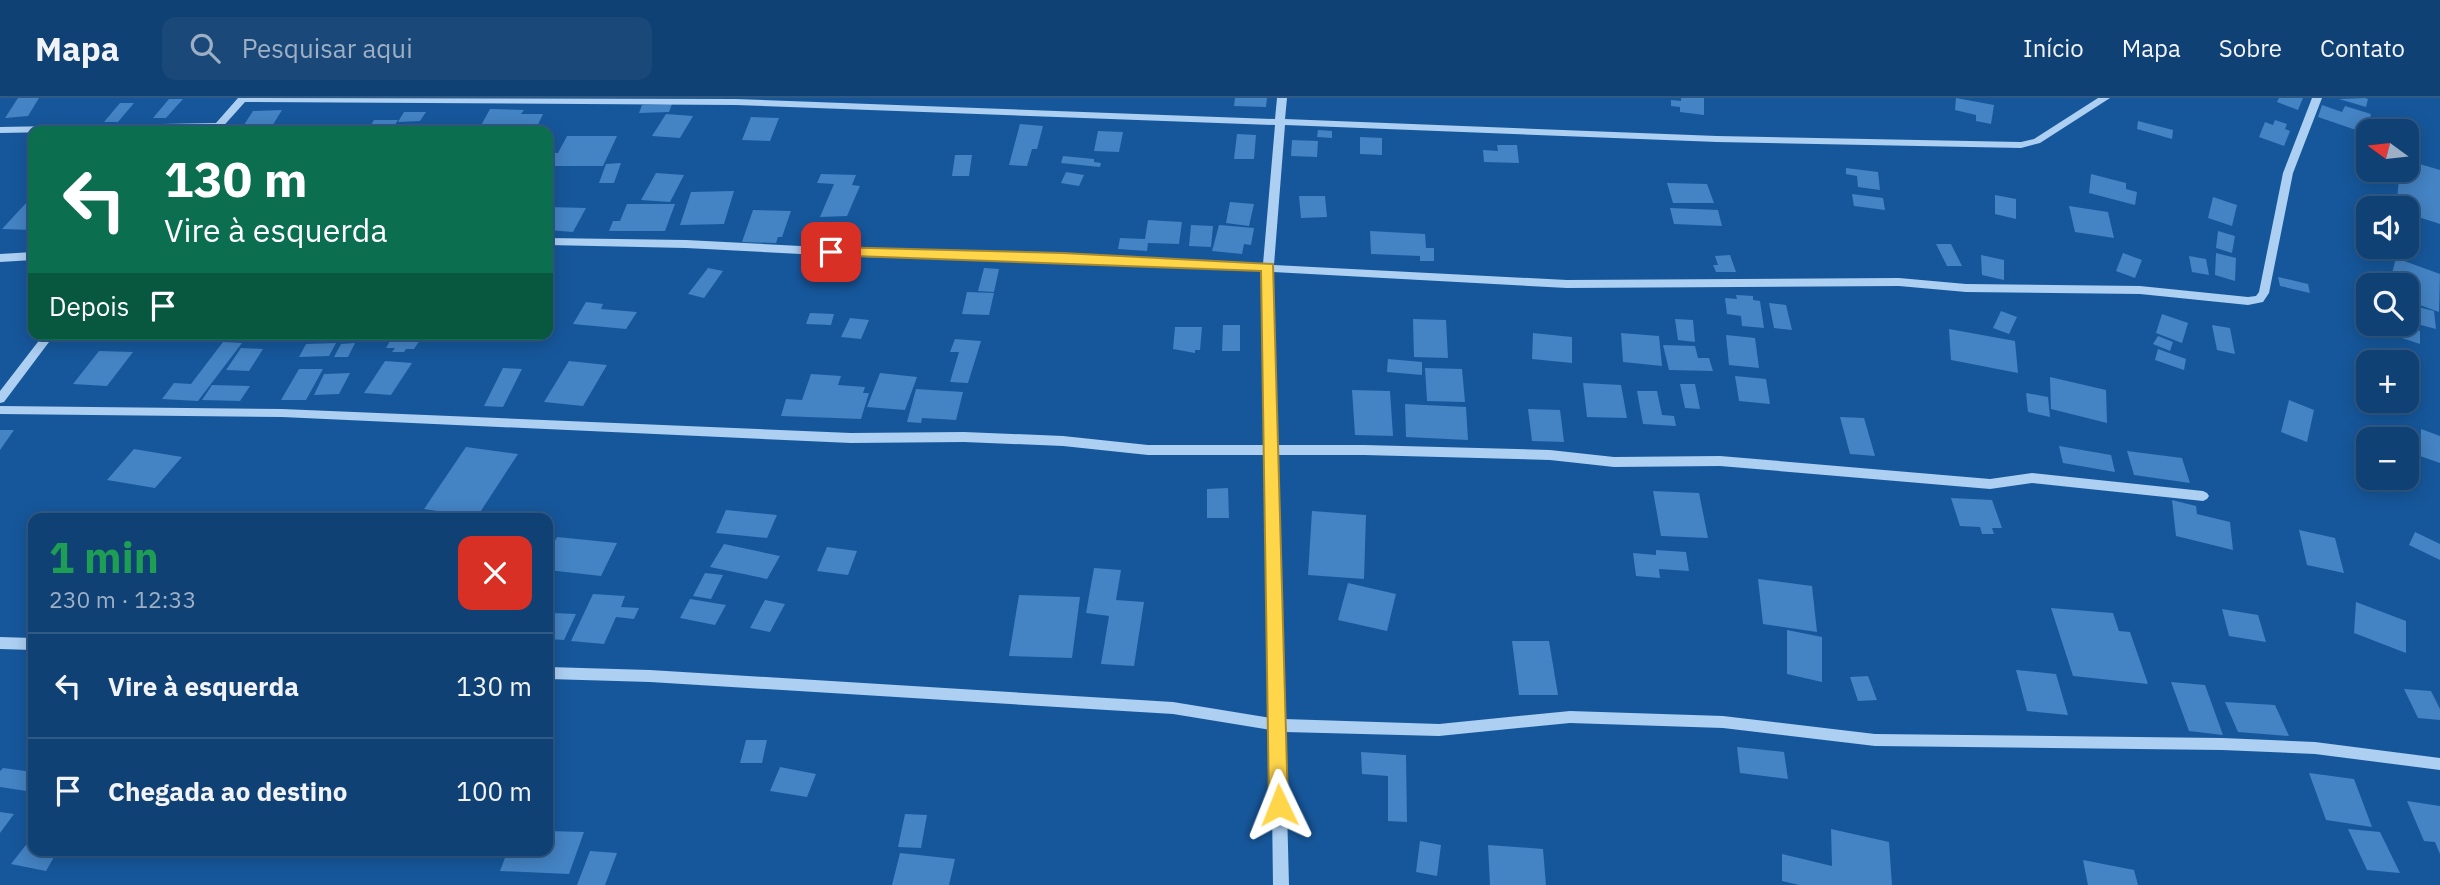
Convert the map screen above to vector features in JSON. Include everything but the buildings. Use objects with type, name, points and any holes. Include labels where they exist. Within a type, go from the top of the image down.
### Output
[{"type":"street","points":[[219,126],[243,98],[590,99],[1693,137],[2021,145],[2046,136],[2105,98]]},
{"type":"street","points":[[1281,885],[1268,267],[1282,98]]},
{"type":"street","points":[[553,241],[686,244],[858,253],[1063,257],[1567,284],[1899,282],[1966,288],[2179,292],[2223,298],[2259,299],[2264,293],[2288,173],[2317,98]]},
{"type":"street","points":[[0,130],[28,130]]},
{"type":"street","points":[[0,258],[28,256]]},
{"type":"street","points":[[0,399],[45,340]]},
{"type":"street","points":[[0,410],[282,414],[851,438],[1063,440],[1148,450],[1364,450],[1550,455],[1614,462],[1720,461],[1990,484],[2032,478],[2203,496]]},
{"type":"street","points":[[0,643],[28,644]]},
{"type":"street","points":[[553,673],[650,676],[816,688],[1106,703],[1173,708],[1276,725],[1439,730],[1570,717],[1723,722],[1875,740],[2222,744],[2315,748],[2440,764]]},
{"type":"route","points":[[831,252],[1063,257],[1268,267],[1279,805]]}]
